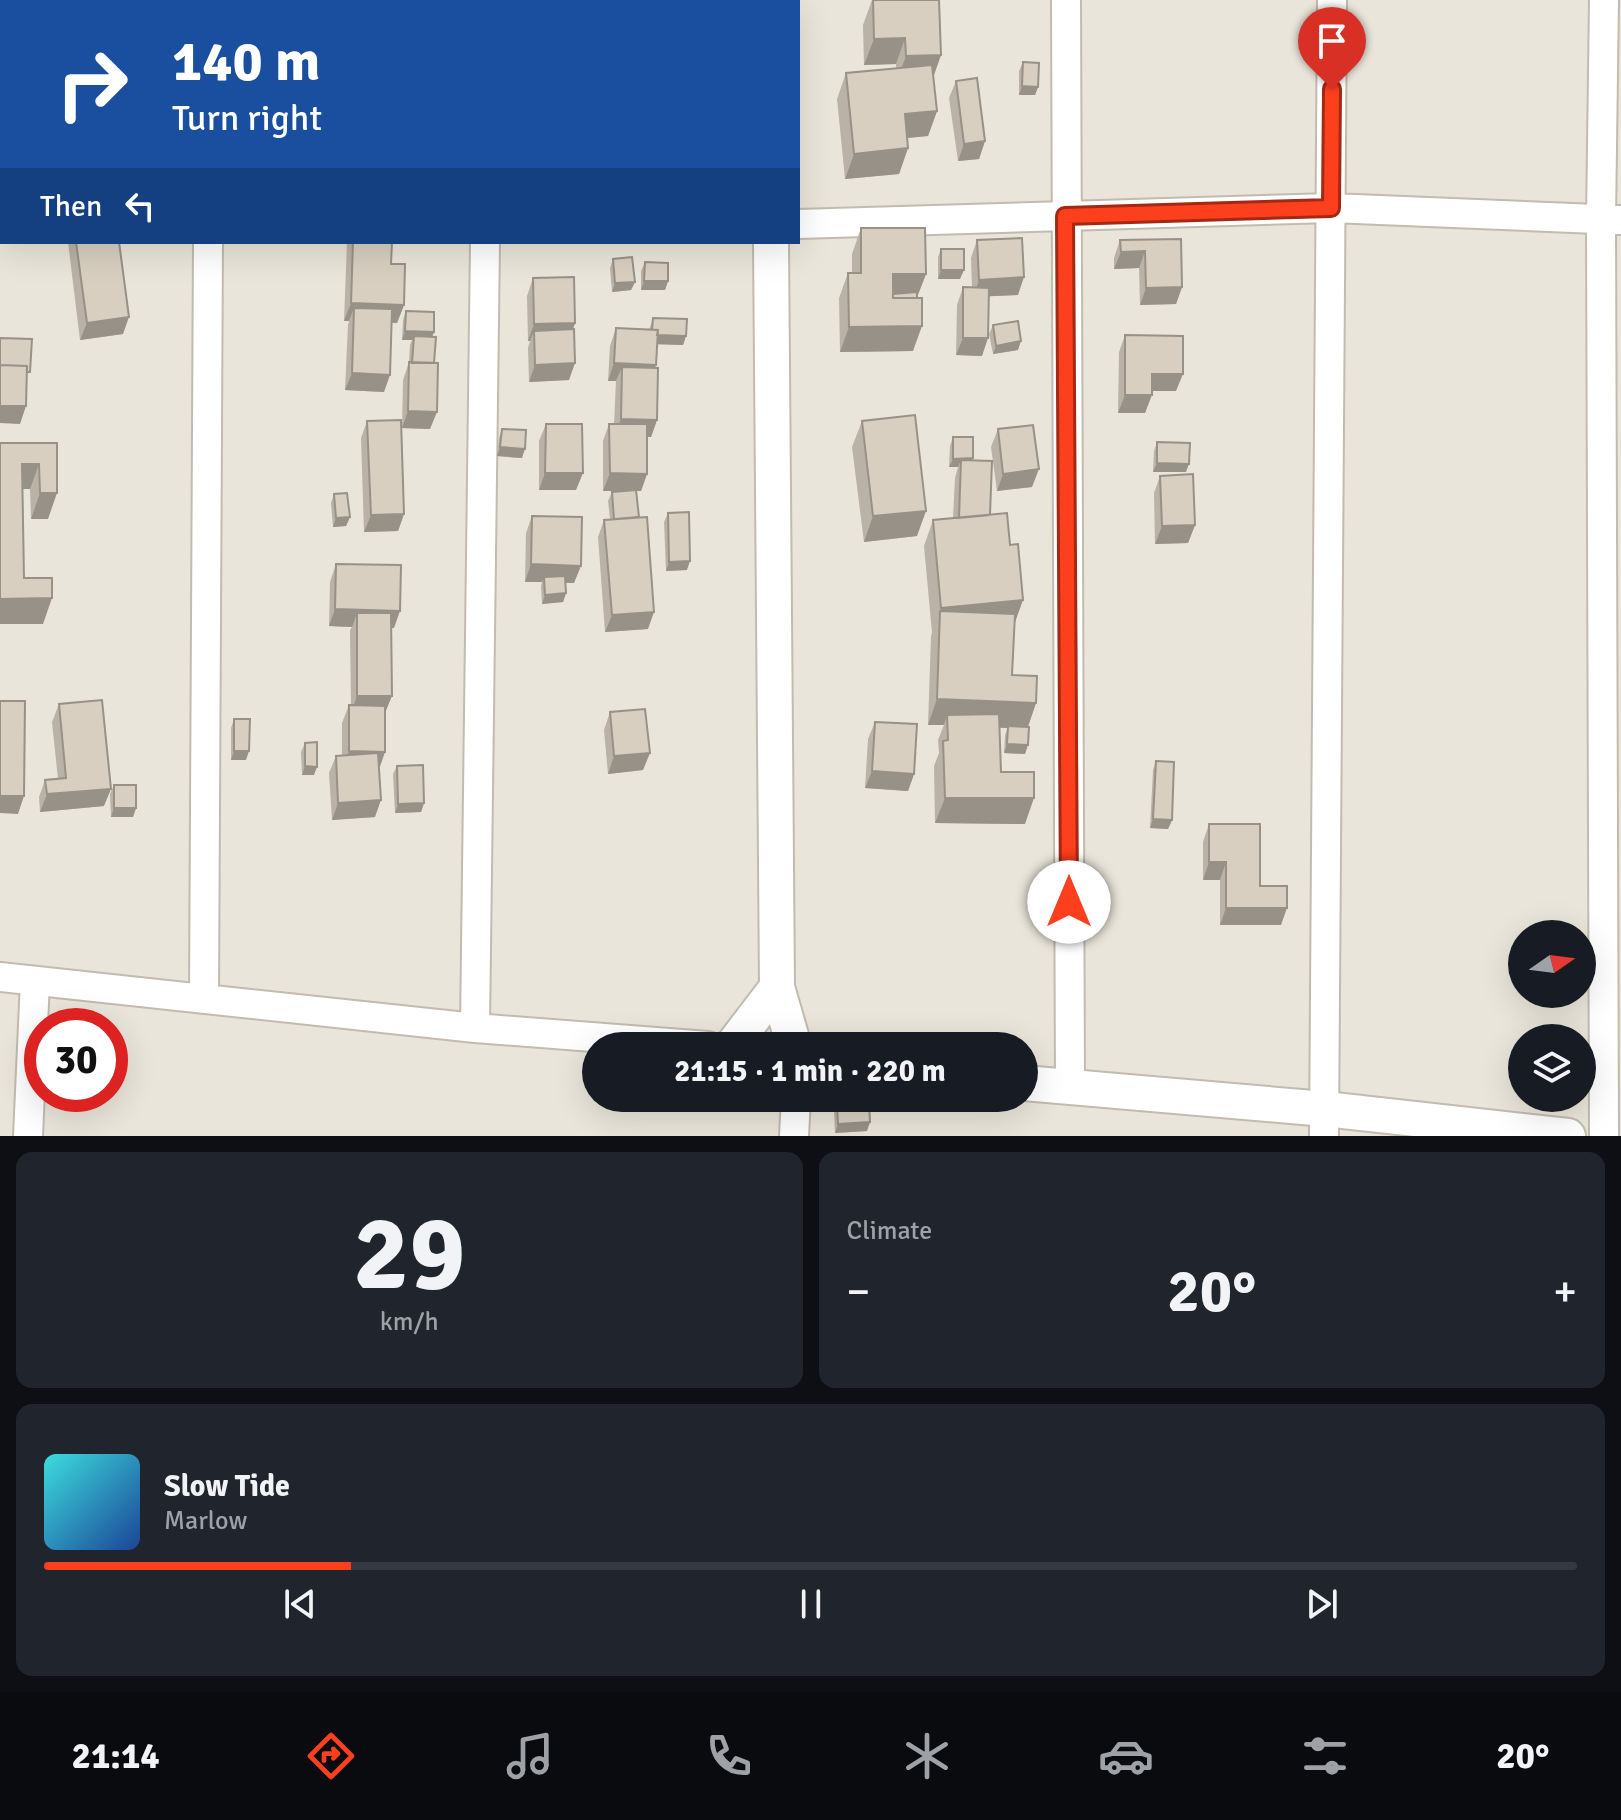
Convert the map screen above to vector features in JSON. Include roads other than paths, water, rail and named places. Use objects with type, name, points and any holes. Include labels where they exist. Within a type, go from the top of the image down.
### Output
[{"type":"street","points":[[1066,0],[1070,1089]]},
{"type":"street","points":[[1324,1123],[1332,0]]},
{"type":"street","points":[[1604,0],[1611,220],[1604,1136]]},
{"type":"street","points":[[800,224],[1331,208],[1611,220]]},
{"type":"street","points":[[204,997],[208,244]]},
{"type":"street","points":[[475,1028],[485,244]]},
{"type":"street","points":[[771,244],[777,987],[790,1032]]},
{"type":"street","points":[[0,977],[475,1028],[582,1036]]},
{"type":"street","points":[[28,1136],[35,981]]},
{"type":"street","points":[[743,1032],[777,987]]},
{"type":"street","points":[[1038,1085],[1324,1123],[1568,1136]]},
{"type":"street","points":[[794,1136],[795,1112]]}]
